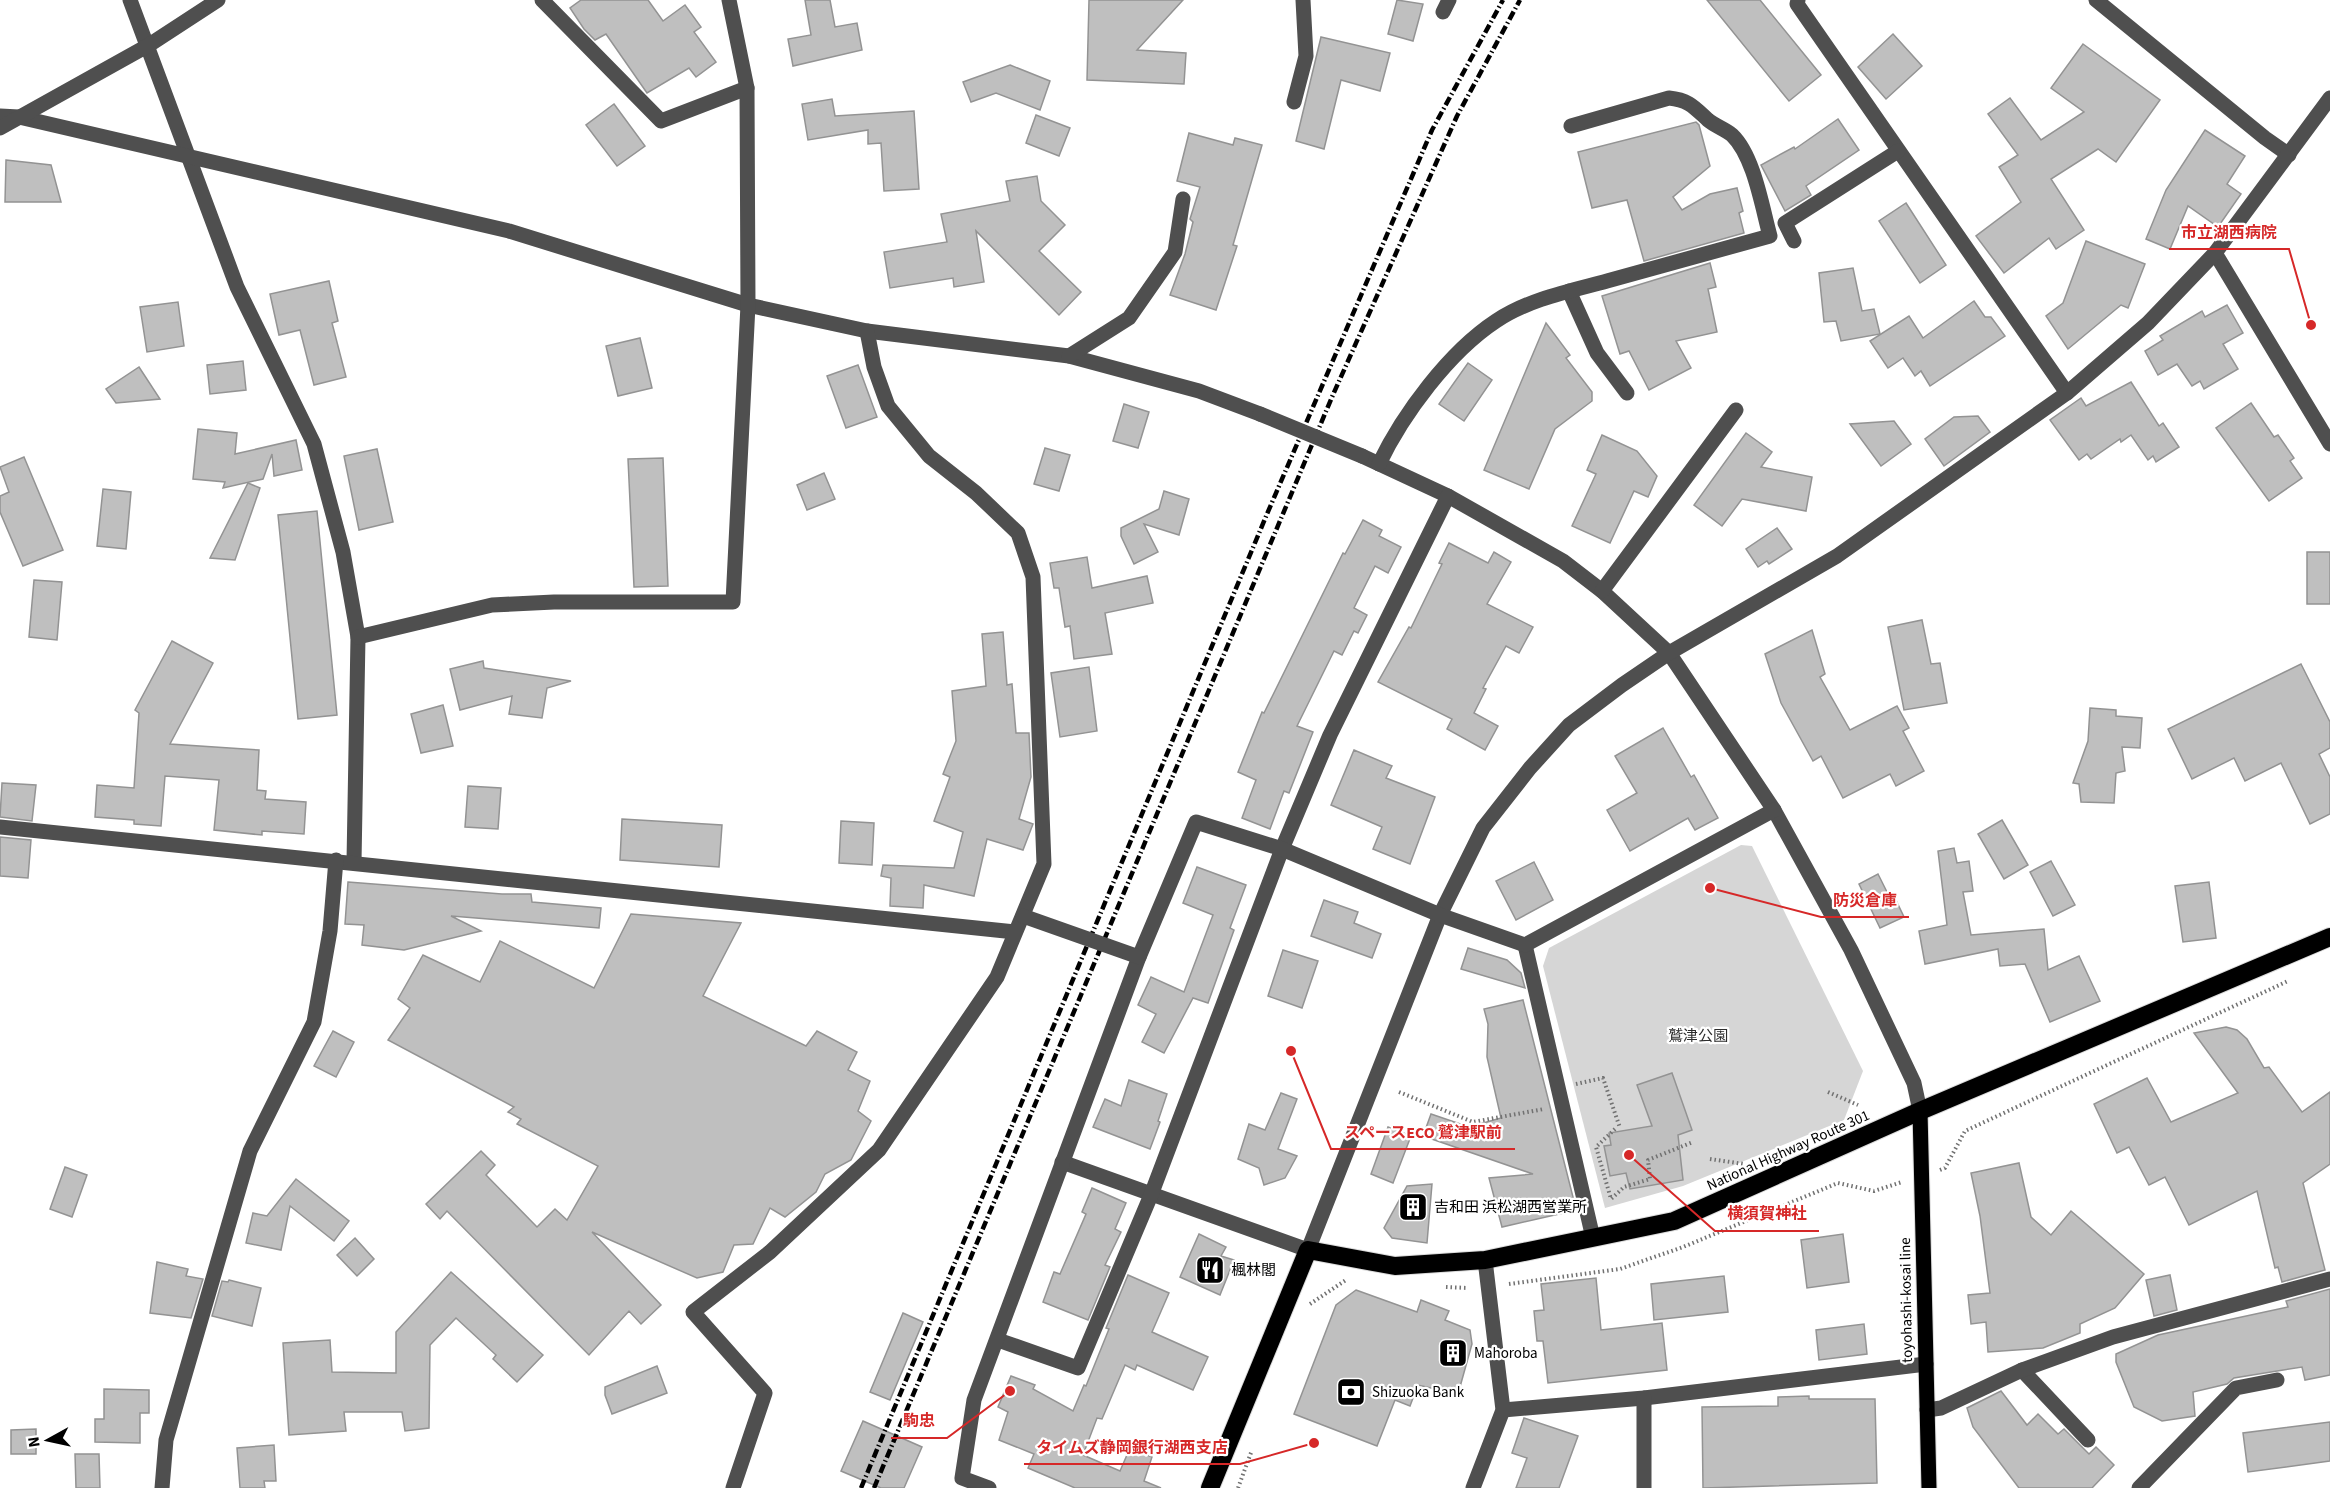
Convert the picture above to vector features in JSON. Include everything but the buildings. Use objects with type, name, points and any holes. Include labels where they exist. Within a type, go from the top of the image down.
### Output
[{"type":"highway","name":"National Highway Route 301","points":[[1308,1250],[1395,1266],[1485,1260],[1674,1221],[1920,1111],[2330,937]]},
{"type":"highway","points":[[1210,1488],[1308,1250]]},
{"type":"main road","name":"toyohashi-kosai line","points":[[1920,1111],[1929,1488]]},
{"type":"street","points":[[130,0],[149,45],[187,155],[237,287],[314,444],[343,552],[358,638],[354,862]]},
{"type":"street","points":[[0,128],[149,45],[218,0]]},
{"type":"street","points":[[542,0],[661,121],[747,88]]},
{"type":"street","points":[[358,638],[492,605],[554,602],[733,602],[748,305],[747,88],[729,0]]},
{"type":"street","points":[[1294,102],[1306,56],[1303,0]]},
{"type":"street","points":[[1798,0],[1797,4],[2067,393]]},
{"type":"street","points":[[2096,0],[2265,138],[2289,154]]},
{"type":"street","points":[[1379,464],[1389,443],[1438,376],[1474,337],[1516,310],[1569,291],[1770,236],[1755,181],[1740,146],[1731,135],[1708,120],[1696,106],[1683,99],[1669,98],[1571,126]]},
{"type":"street","points":[[1062,1162],[1308,1250],[1440,915],[1483,828],[1530,768],[1569,725],[1669,653],[1837,556],[2067,393],[2148,323],[2215,253],[2330,98]]},
{"type":"street","points":[[0,116],[19,117],[509,231],[748,305],[867,331],[1069,356],[1199,391],[1362,456],[1448,496],[1563,561],[1602,591],[1669,653],[1774,810],[1851,950],[1914,1083],[1920,1111]]},
{"type":"street","points":[[1794,241],[1785,223],[1898,151]]},
{"type":"street","points":[[1069,356],[1129,318],[1175,252],[1183,199]]},
{"type":"street","points":[[2215,253],[2330,444]]},
{"type":"street","points":[[1569,291],[1597,353],[1627,393]]},
{"type":"street","points":[[733,1488],[765,1393],[693,1312],[770,1252],[879,1150],[997,977],[1044,864],[1033,577],[1018,533],[976,493],[929,456],[888,406],[874,367],[867,331]]},
{"type":"street","points":[[1602,591],[1736,410]]},
{"type":"street","points":[[998,1340],[1078,1368],[1151,1195],[1282,849],[1330,735],[1448,496]]},
{"type":"street","points":[[989,1488],[962,1478],[974,1400],[1139,957],[1196,822],[1282,849],[1440,915],[1525,945],[1774,810]]},
{"type":"street","points":[[0,826],[1015,932]]},
{"type":"street","points":[[162,1488],[166,1440],[250,1151],[314,1022],[330,931],[336,861]]},
{"type":"street","points":[[1023,916],[1139,957]]},
{"type":"street","points":[[1525,945],[1593,1238]]},
{"type":"street","points":[[1473,1488],[1503,1410],[1485,1260]]},
{"type":"street","points":[[1927,1410],[1941,1408],[2022,1370],[2113,1337],[2330,1279]]},
{"type":"street","points":[[1503,1410],[1644,1398],[1926,1364]]},
{"type":"street","points":[[2022,1370],[2088,1440]]},
{"type":"street","points":[[2139,1488],[2236,1388],[2277,1380]]},
{"type":"street","points":[[1644,1398],[1644,1488]]},
{"type":"path","points":[[1585,1081],[1603,1078],[1618,1128],[1596,1147],[1611,1199],[1624,1186],[1650,1179],[1648,1160],[1694,1142]]},
{"type":"path","points":[[1399,1092],[1473,1122],[1562,1106]]},
{"type":"path","points":[[1828,1092],[1858,1105]]},
{"type":"green space","name":"鷲津公園","points":[[1741,845],[1752,846],[1863,1071],[1844,1120],[1683,1186],[1605,1208],[1543,966],[1549,948]]},
{"type":"railway","points":[[861,1488],[1267,514],[1432,130],[1503,0]]},
{"type":"railway","points":[[874,1488],[1332,397],[1457,116],[1520,0]]},
{"type":"place","name":"市立湖西病院","points":[[2311,325]]},
{"type":"place","name":"防災倉庫","points":[[1710,888]]},
{"type":"place","name":"スペースECO 鷲津駅前","points":[[1291,1051]]},
{"type":"place","name":"横須賀神社","points":[[1629,1155]]},
{"type":"place","name":"吉和田 浜松湖西営業所","points":[[1413,1207]]},
{"type":"place","name":"楓林閣","points":[[1210,1270]]},
{"type":"place","name":"Mahoroba","points":[[1453,1353]]},
{"type":"place","name":"駒忠","points":[[1010,1391]]},
{"type":"place","name":"Shizuoka Bank","points":[[1351,1392]]},
{"type":"place","name":"タイムズ静岡銀行湖西支店","points":[[1314,1443]]}]
